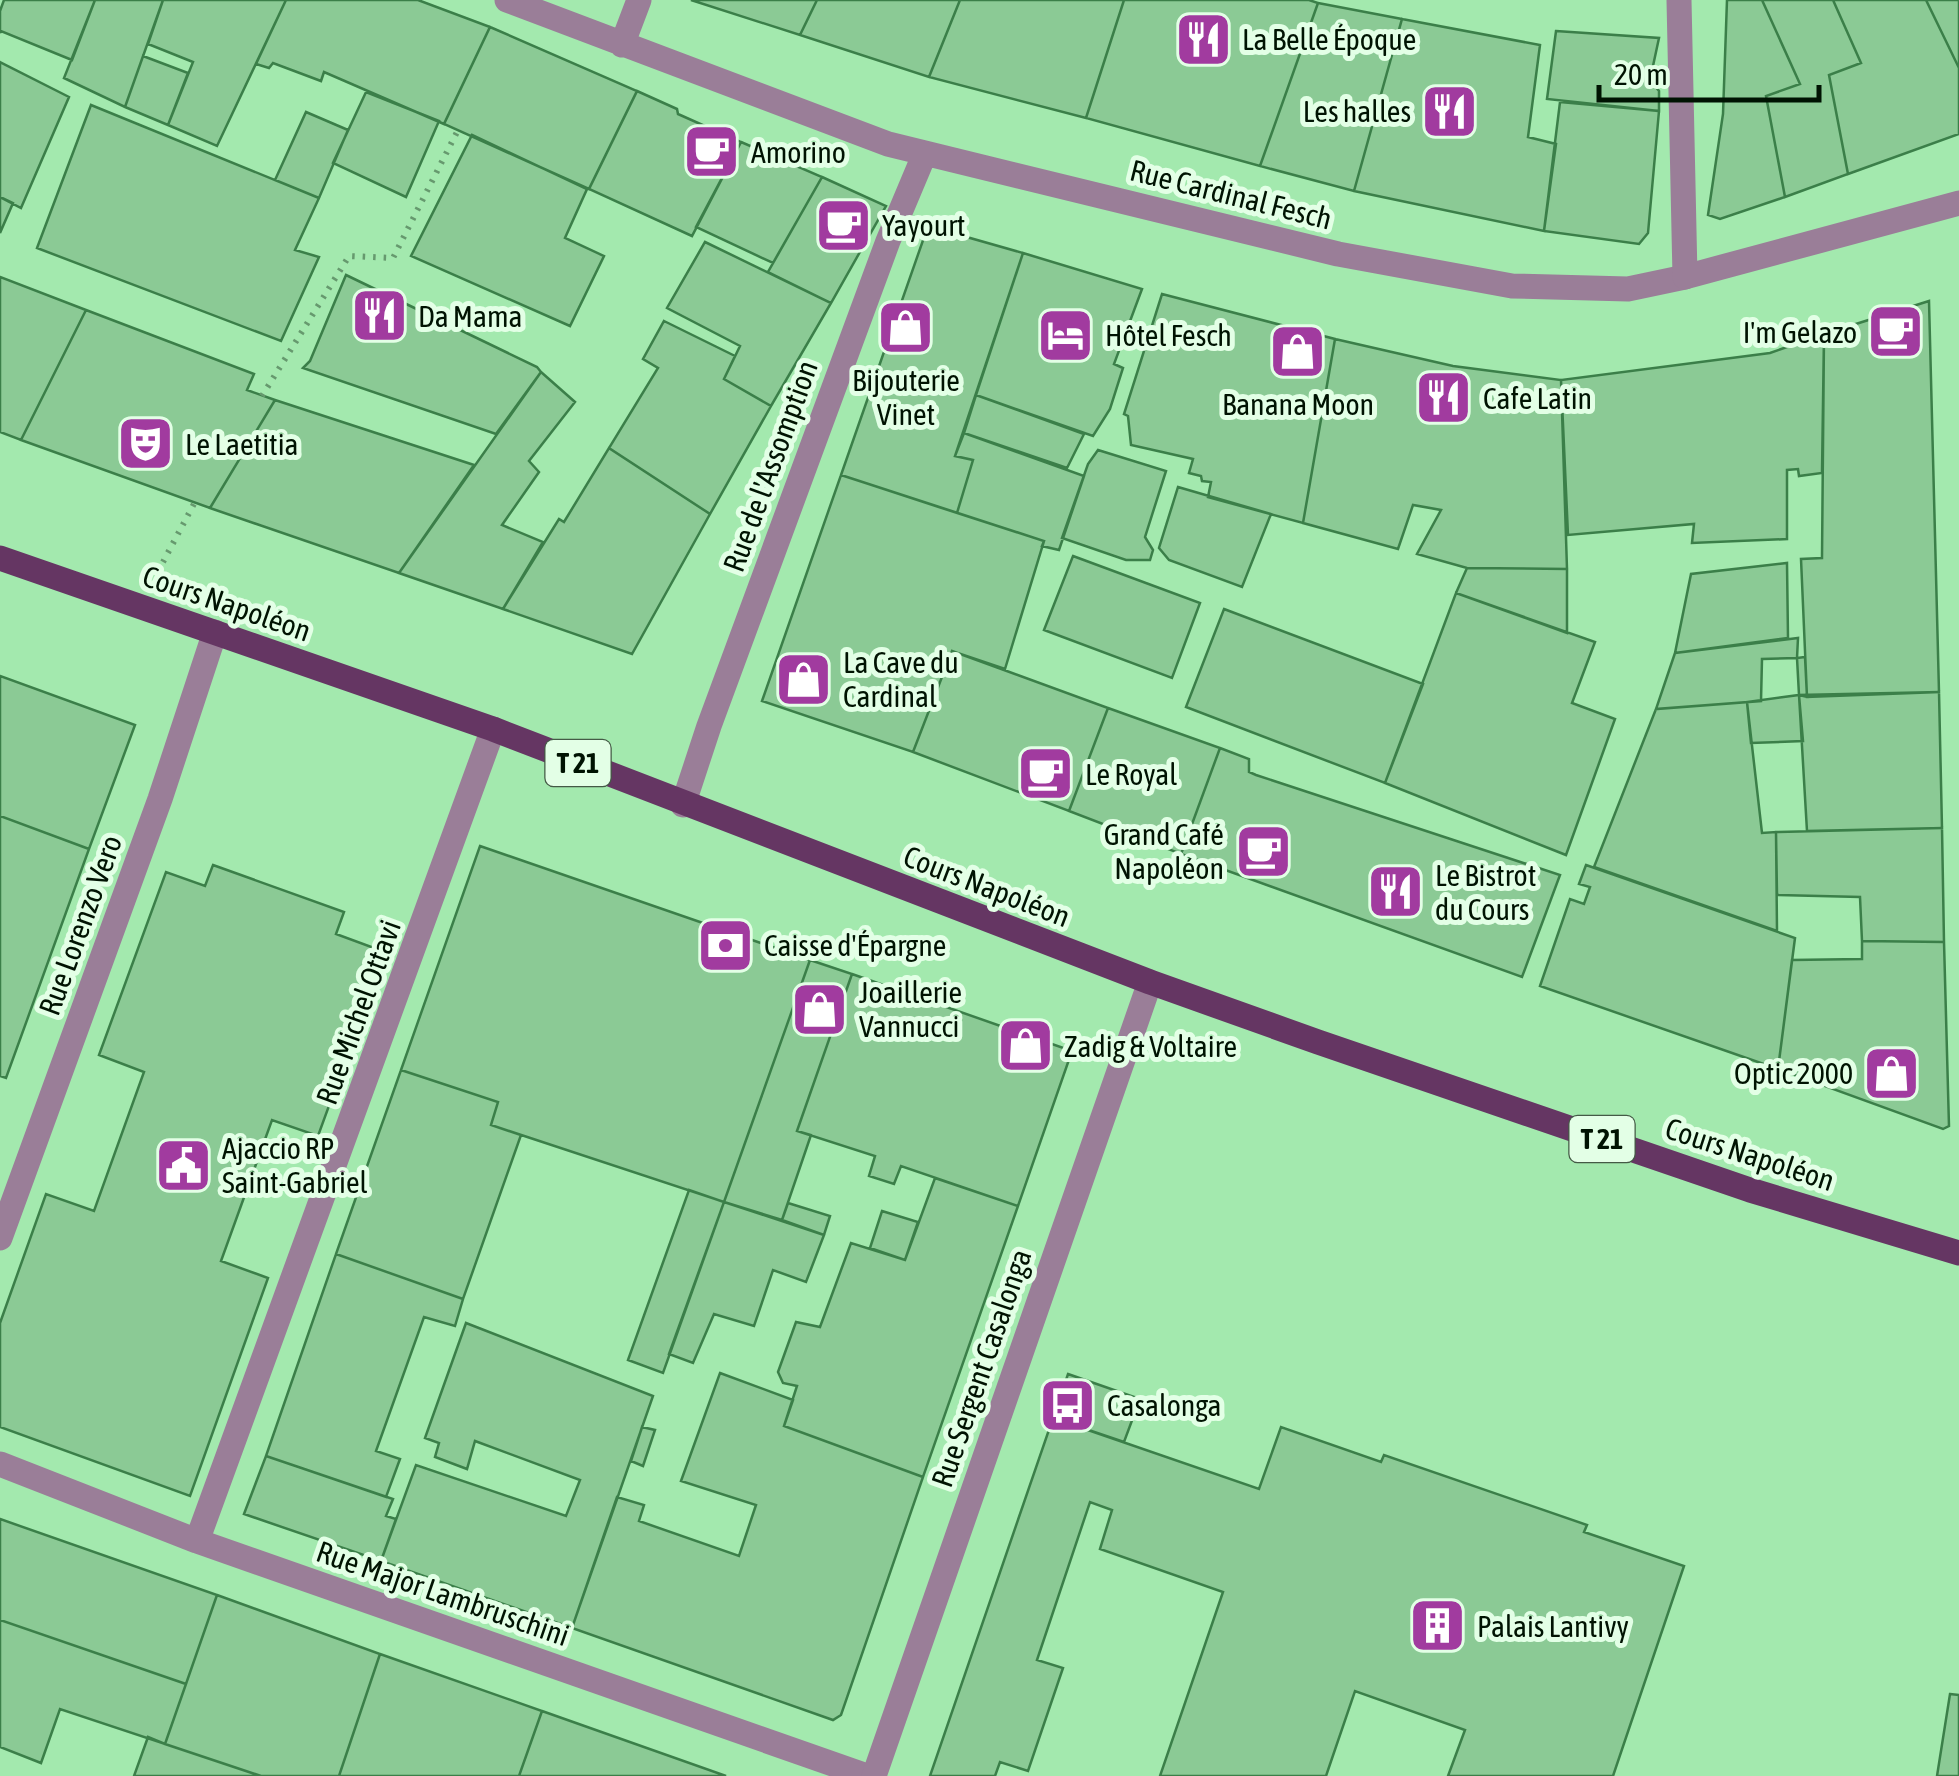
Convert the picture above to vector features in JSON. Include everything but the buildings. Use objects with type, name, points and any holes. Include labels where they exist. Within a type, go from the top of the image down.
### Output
[{"type":"main road","name":"Cours Napoléon","points":[[0,558],[493,729],[1150,982],[1750,1190],[1959,1253]]},
{"type":"street","name":"Rue Cardinal Fesch","points":[[507,0],[888,144],[1338,254],[1512,286],[1628,289],[1959,203]]},
{"type":"street","points":[[622,45],[639,0]]},
{"type":"street","points":[[1679,0],[1685,276]]},
{"type":"street","name":"Rue de l'Assomption","points":[[684,805],[709,726],[924,153]]},
{"type":"street","name":"Rue Lorenzo Vero","points":[[0,1238],[160,799],[215,632]]},
{"type":"street","name":"Rue Michel Ottavi","points":[[197,1541],[493,729]]},
{"type":"street","name":"Rue Sergent Casalonga","points":[[871,1776],[1150,982]]},
{"type":"street","name":"Rue Major Lambruschini","points":[[0,1464],[197,1541],[871,1776]]},
{"type":"path","points":[[262,396],[349,256],[393,258],[458,130]]},
{"type":"path","points":[[139,608],[195,502]]},
{"type":"place","name":"La Belle Époque","points":[[1203,39]]},
{"type":"place","name":"Les halles","points":[[1450,111]]},
{"type":"place","name":"Amorino","points":[[712,152]]},
{"type":"place","name":"Yayourt","points":[[843,225]]},
{"type":"place","name":"Da Mama","points":[[379,316]]},
{"type":"place","name":"Bijouterie Vinet","points":[[906,327]]},
{"type":"place","name":"I'm Gelazo","points":[[1896,332]]},
{"type":"place","name":"Hôtel Fesch","points":[[1066,335]]},
{"type":"place","name":"Banana Moon","points":[[1298,352]]},
{"type":"place","name":"Cafe Latin","points":[[1444,398]]},
{"type":"place","name":"Le Laetitia","points":[[146,444]]},
{"type":"place","name":"La Cave du Cardinal","points":[[804,679]]},
{"type":"place","name":"Le Royal","points":[[1046,774]]},
{"type":"place","name":"Grand Café Napoléon","points":[[1263,851]]},
{"type":"place","name":"Le Bistrot du Cours","points":[[1396,892]]},
{"type":"place","name":"Caisse d'Épargne","points":[[725,945]]},
{"type":"place","name":"Joaillerie Vannucci","points":[[820,1009]]},
{"type":"place","name":"Zadig & Voltaire","points":[[1025,1046]]},
{"type":"place","name":"Optic 2000","points":[[1892,1073]]},
{"type":"place","name":"Ajaccio RP Saint-Gabriel","points":[[183,1165]]},
{"type":"place","name":"Casalonga","points":[[1068,1405]]},
{"type":"place","name":"Palais Lantivy","points":[[1438,1626]]}]
